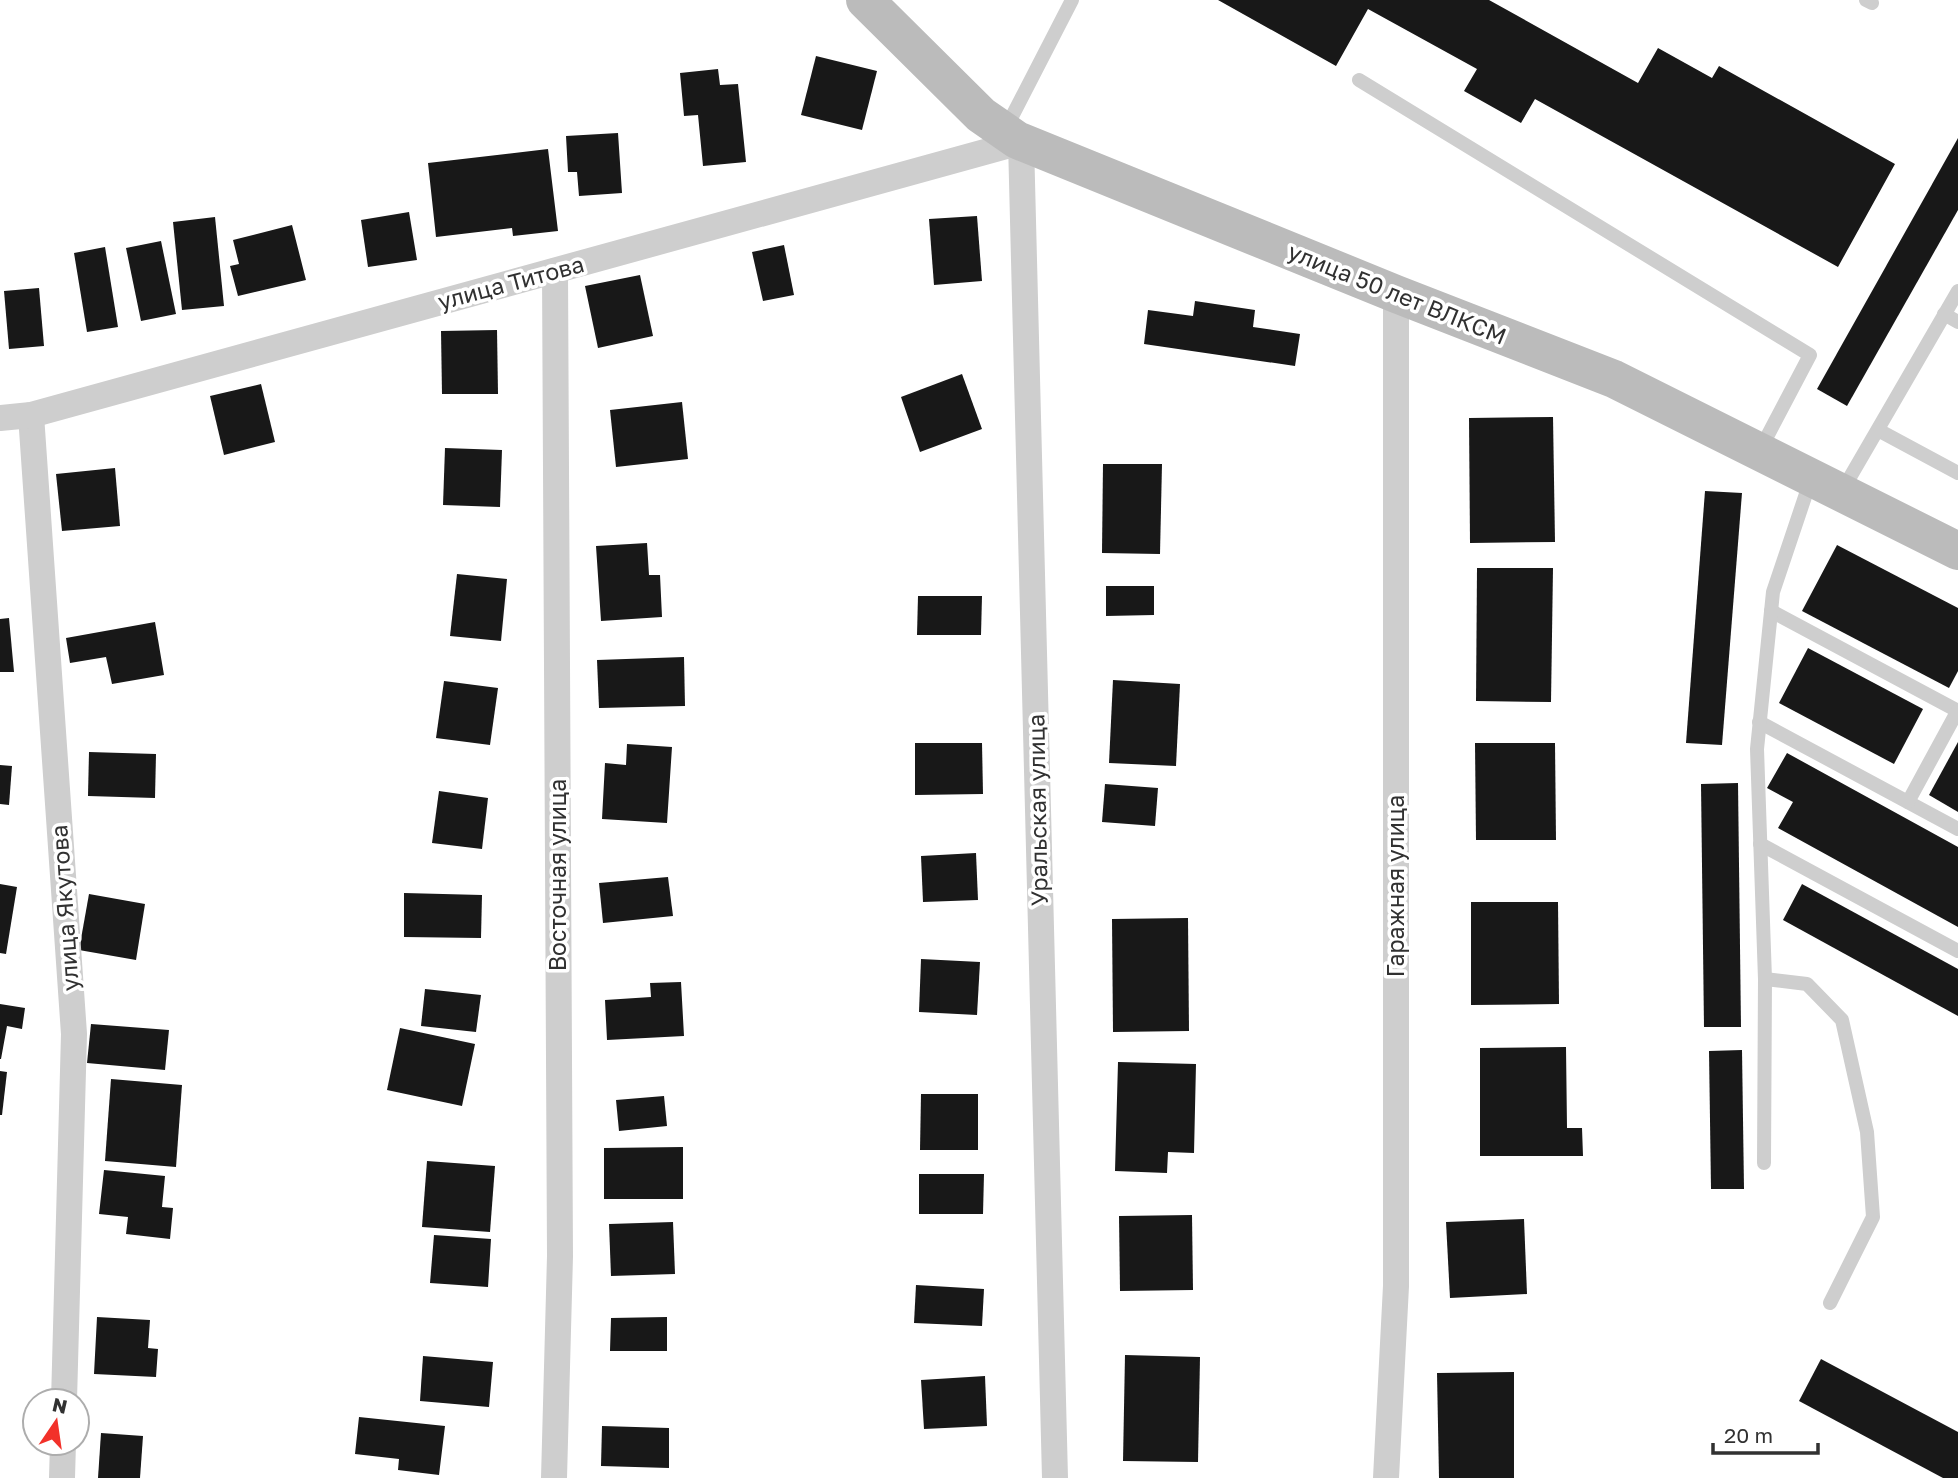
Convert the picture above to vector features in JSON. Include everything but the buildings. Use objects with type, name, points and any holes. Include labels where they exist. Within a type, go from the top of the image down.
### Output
[{"type":"street","name":"улица 50 лет ВЛКСМ","points":[[865,0],[981,115],[1013,137],[1395,294],[1614,379],[1958,551]]},
{"type":"street","name":"улица Титова","points":[[0,418],[31,415],[555,271],[1013,137]]},
{"type":"street","name":"Уральская улица","points":[[1013,137],[1055,1478]]},
{"type":"street","name":"Восточная улица","points":[[554,1478],[560,1256],[555,271]]},
{"type":"street","name":"Гаражная улица","points":[[1386,1478],[1396,1286],[1395,294]]},
{"type":"street","name":"улица Якутова","points":[[31,415],[74,1034],[64,1387]]},
{"type":"street","points":[[62,1478],[63,1457]]},
{"type":"lane","points":[[1013,137],[1072,0]]},
{"type":"lane","points":[[1359,80],[1810,355],[1759,451]]},
{"type":"lane","points":[[1764,1163],[1765,979],[1757,749],[1773,592],[1826,485],[1878,430],[1958,291]]},
{"type":"lane","points":[[1944,314],[1958,322]]},
{"type":"lane","points":[[1878,430],[1958,473]]},
{"type":"lane","points":[[1771,611],[1958,710],[1908,802]]},
{"type":"lane","points":[[1759,722],[1958,829]]},
{"type":"lane","points":[[1760,844],[1958,951]]},
{"type":"lane","points":[[1765,979],[1807,984],[1842,1020],[1867,1132],[1873,1217],[1830,1303]]}]
